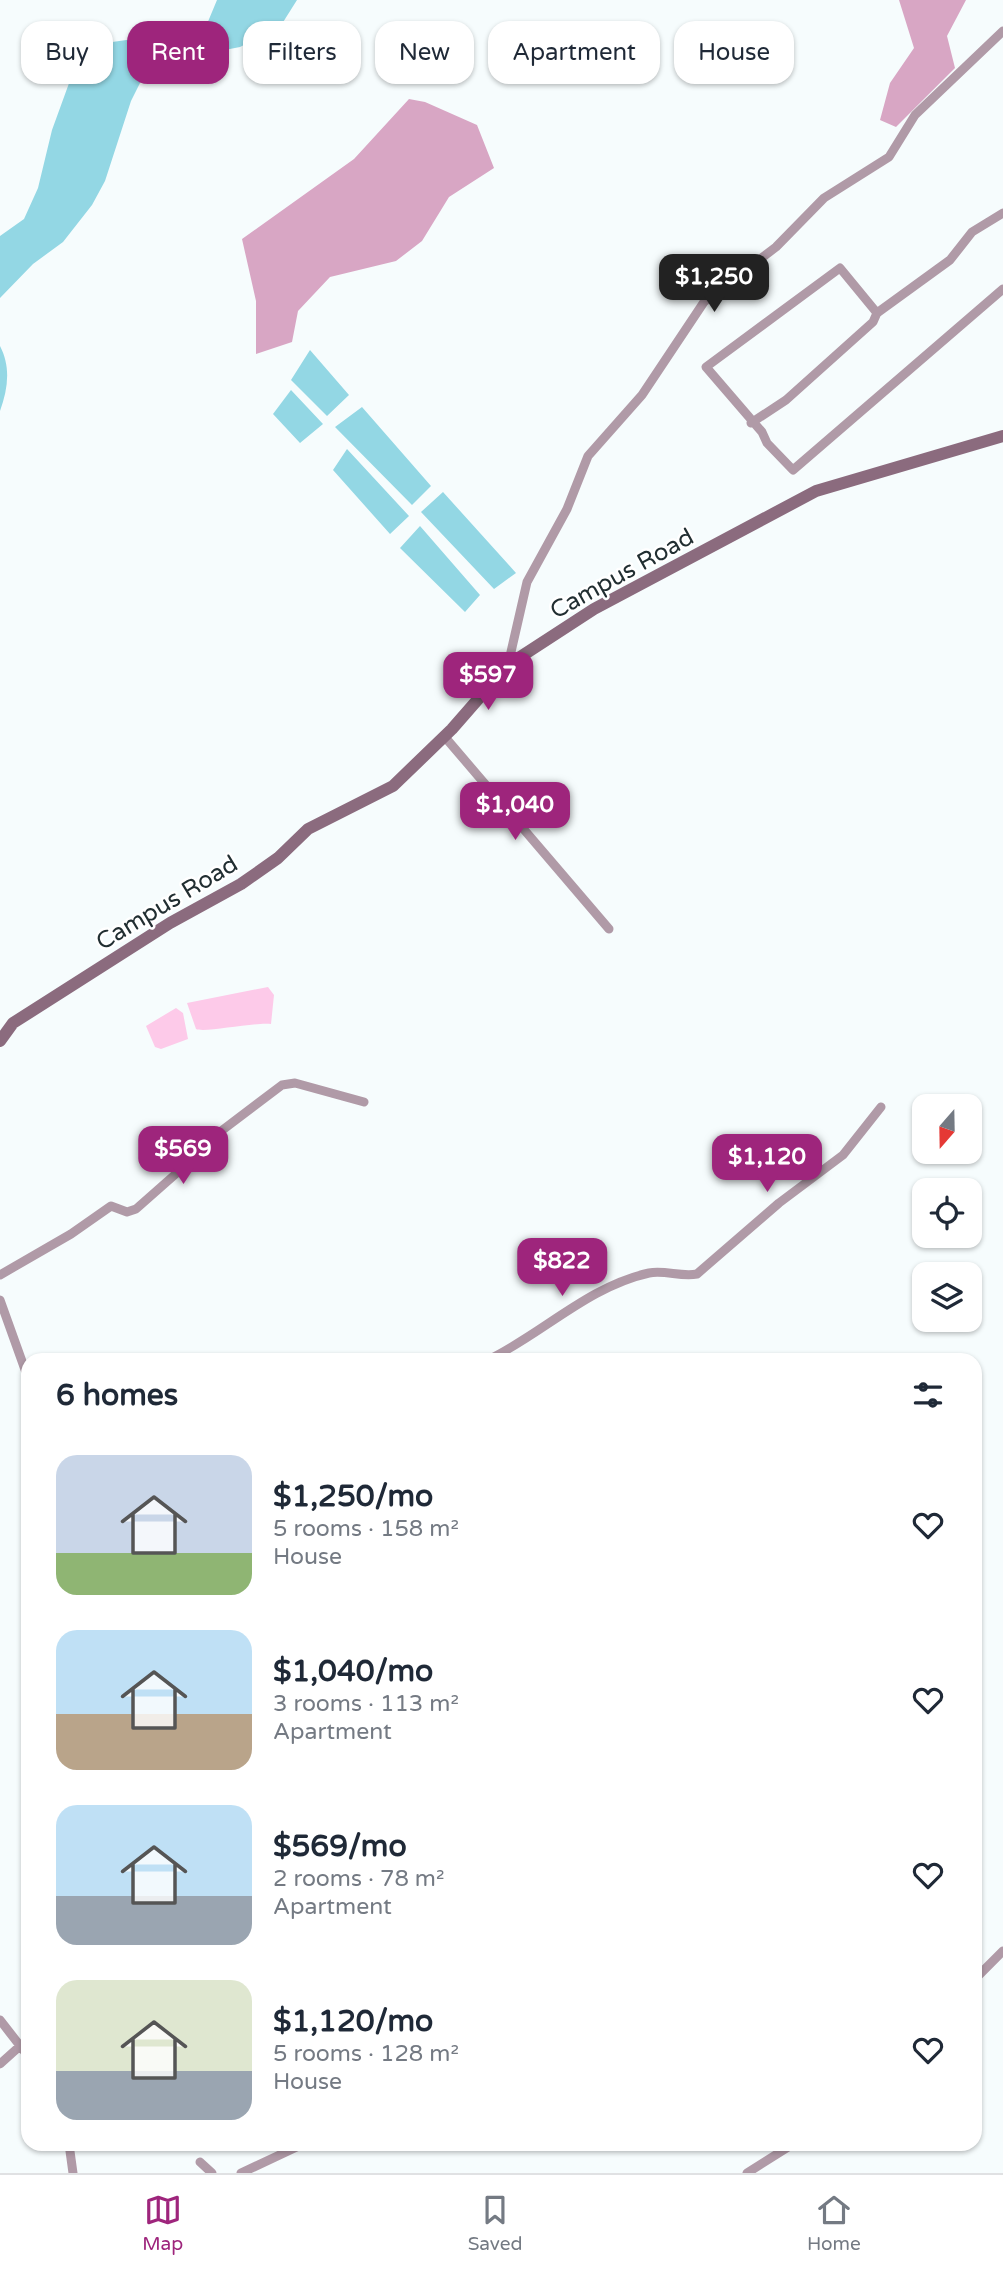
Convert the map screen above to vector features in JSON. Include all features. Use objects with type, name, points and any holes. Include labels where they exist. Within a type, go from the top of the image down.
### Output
[{"type":"street","points":[[508,665],[527,582],[567,509],[588,456],[642,395],[704,302],[776,247],[824,198],[889,157],[915,115],[1003,31]]},
{"type":"street","points":[[751,423],[769,414],[820,371],[866,330],[877,313],[950,260],[972,232],[1003,213]]},
{"type":"street","points":[[877,313],[840,268],[706,367],[793,470],[1003,289]]},
{"type":"street","name":"Campus Road","points":[[0,1041],[13,1023],[170,923],[241,884],[278,858],[308,830],[393,786],[444,736],[508,665],[594,609],[816,491],[1003,436]]},
{"type":"street","points":[[444,736],[609,929]]},
{"type":"street","points":[[0,1275],[71,1234],[103,1209],[111,1206],[127,1212],[136,1209],[187,1164],[208,1141],[282,1085],[295,1083],[364,1101]]},
{"type":"street","points":[[500,1353],[610,1286],[650,1273],[685,1276],[697,1274],[779,1203],[843,1155],[881,1107]]},
{"type":"street","points":[[0,1300],[21,1358]]},
{"type":"street","points":[[982,1972],[1003,1951]]},
{"type":"street","points":[[0,2020],[20,2046],[0,2064]]},
{"type":"street","points":[[70,2151],[73,2173]]},
{"type":"street","points":[[241,2173],[288,2151]]},
{"type":"street","points":[[747,2173],[782,2151]]},
{"type":"street","points":[[200,2162],[212,2173]]},
{"type":"shaded area","points":[[899,0],[966,0],[947,36],[955,68],[896,127],[880,120],[890,83],[914,48]]},
{"type":"shaded area","points":[[409,99],[425,102],[477,125],[494,168],[449,197],[422,241],[396,261],[330,277],[298,311],[292,342],[256,354],[256,301],[242,239],[354,159]]},
{"type":"shaded area","points":[[268,987],[274,995],[271,1024],[196,1029],[187,1003]]},
{"type":"shaded area","points":[[176,1008],[183,1013],[188,1039],[161,1049],[155,1047],[146,1026]]},
{"type":"water","points":[[217,0],[297,0],[284,21],[243,21],[243,46],[240,47],[229,49],[229,21],[208,21]]},
{"type":"water","points":[[127,40],[127,84],[140,84],[131,101],[105,181],[92,205],[63,242],[33,264],[0,298],[0,236],[24,219],[38,188],[52,130],[69,84],[113,84],[113,42]]},
{"type":"water","points":[[0,346],[6,362],[7,378],[0,411]]},
{"type":"water","points":[[310,350],[349,395],[327,416],[291,380]]},
{"type":"water","points":[[291,390],[323,424],[300,443],[273,414]]},
{"type":"water","points":[[362,407],[431,486],[412,505],[335,427]]},
{"type":"water","points":[[347,449],[409,516],[390,534],[333,470]]},
{"type":"water","points":[[443,492],[516,573],[494,589],[421,512]]},
{"type":"water","points":[[420,526],[480,595],[465,612],[400,548]]}]
